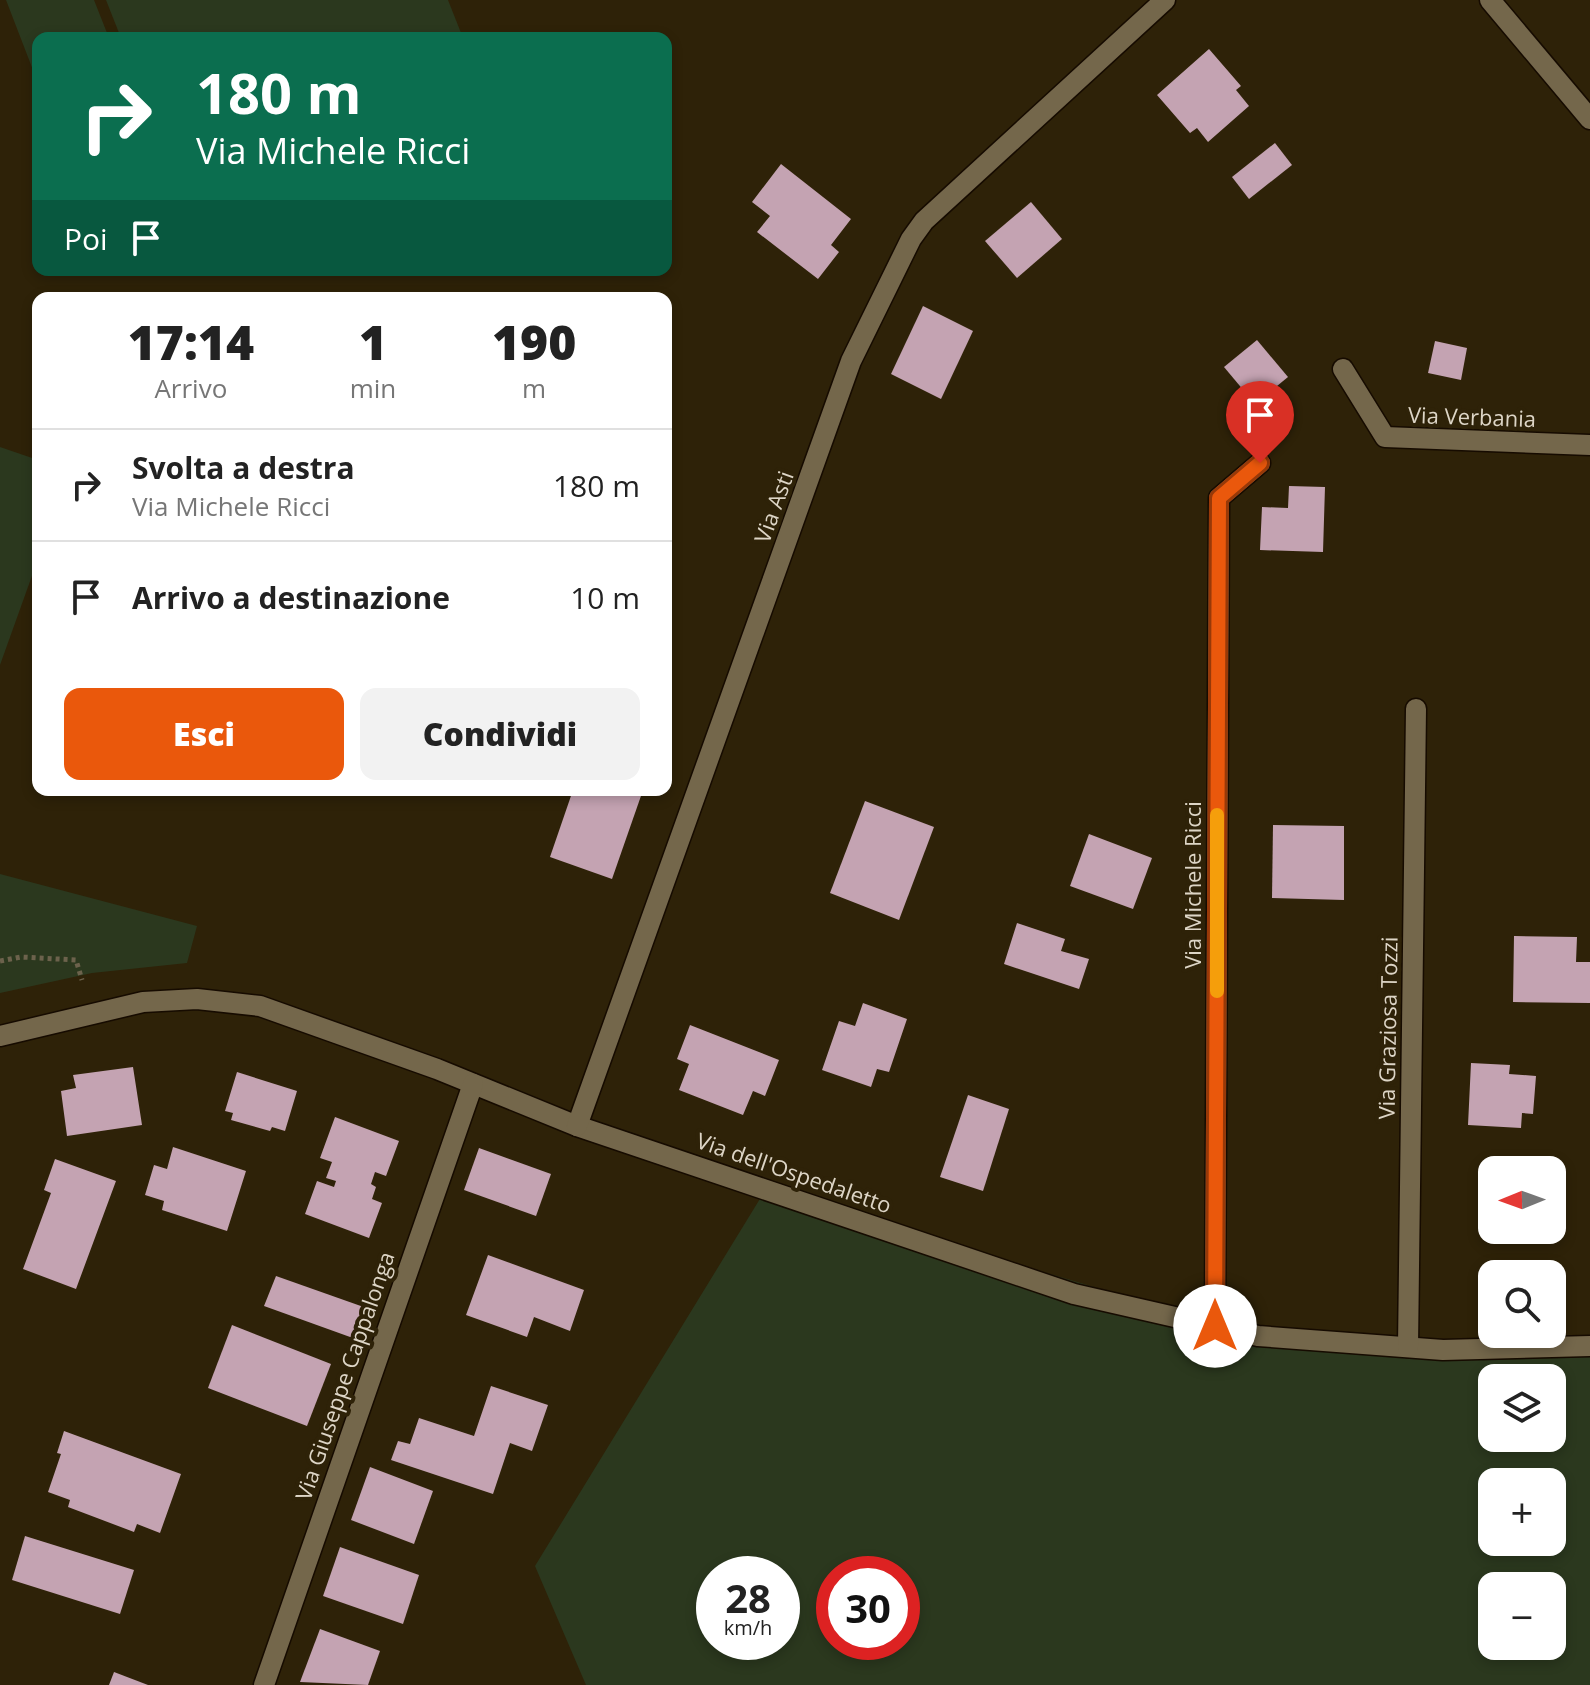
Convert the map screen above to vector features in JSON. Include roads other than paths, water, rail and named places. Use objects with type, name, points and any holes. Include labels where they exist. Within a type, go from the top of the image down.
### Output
[{"type":"street","name":"Via Asti","points":[[577,1126],[851,361],[911,239],[924,221],[1165,0]]},
{"type":"street","points":[[1490,0],[1590,119]]},
{"type":"street","name":"Via Verbania","points":[[1343,369],[1385,437],[1590,445]]},
{"type":"street","name":"Via Michele Ricci","points":[[1215,1326],[1219,498],[1260,463]]},
{"type":"street","name":"Via Graziosa Tozzi","points":[[1408,1347],[1416,709]]},
{"type":"street","name":"Via dell'Ospedaletto","points":[[0,1036],[143,1002],[197,999],[260,1006],[473,1084],[577,1126],[1074,1294],[1258,1336],[1443,1350],[1590,1346]]},
{"type":"street","name":"Via Giuseppe Cappalonga","points":[[264,1685],[473,1084]]}]
